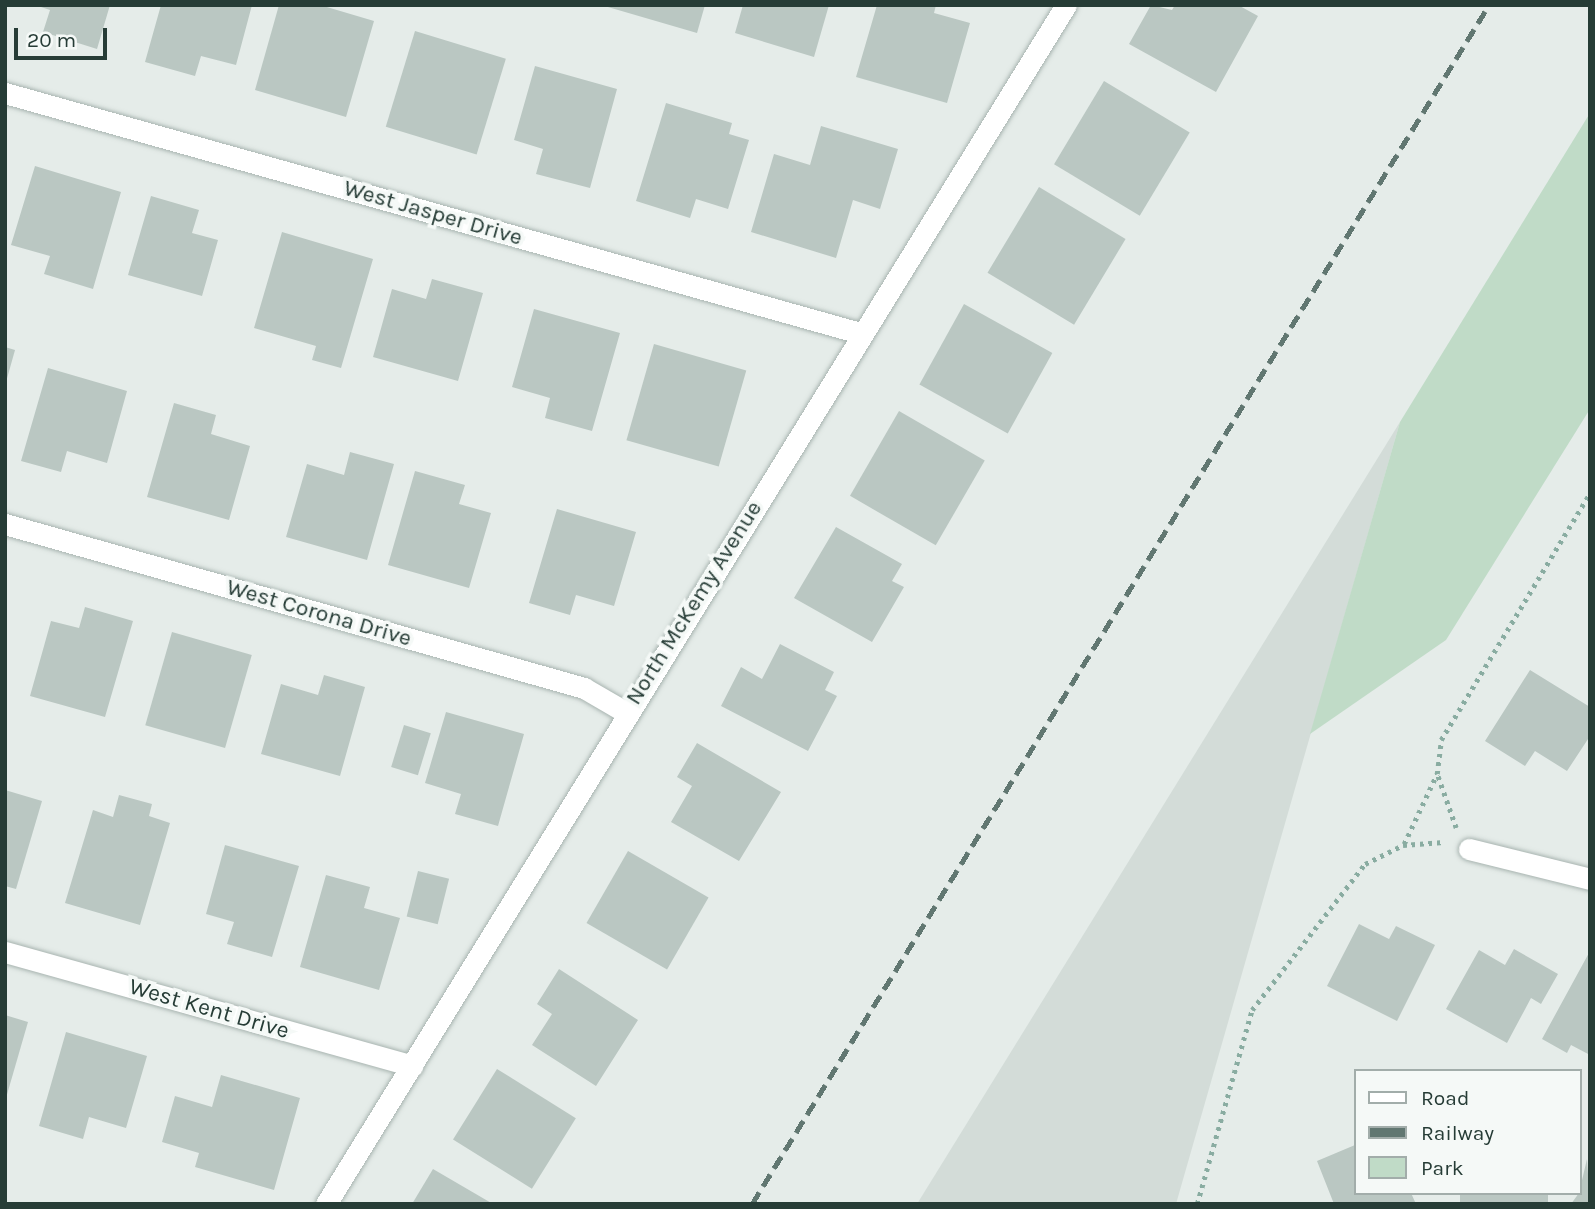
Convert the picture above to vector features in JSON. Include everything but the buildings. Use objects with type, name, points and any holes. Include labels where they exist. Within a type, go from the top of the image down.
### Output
[{"type":"street","name":"North McKemy Avenue","points":[[326,1204],[860,333],[1066,5]]},
{"type":"street","name":"West Jasper Drive","points":[[5,93],[860,333]]},
{"type":"street","name":"West Corona Drive","points":[[5,524],[584,688],[627,713]]},
{"type":"street","points":[[1469,849],[1590,879]]},
{"type":"street","name":"West Kent Drive","points":[[5,952],[412,1066]]},
{"type":"path","points":[[1404,845],[1437,774],[1441,740],[1590,493]]},
{"type":"path","points":[[1437,774],[1449,817],[1469,849]]},
{"type":"path","points":[[1197,1204],[1251,1010],[1365,864],[1404,845],[1439,841],[1469,849]]},
{"type":"shaded area","points":[[1400,422],[1176,1204],[917,1204]]},
{"type":"green space","points":[[1590,113],[1590,409],[1446,640],[1310,734],[1400,422]]},
{"type":"railway","points":[[752,1204],[1489,5]]}]
